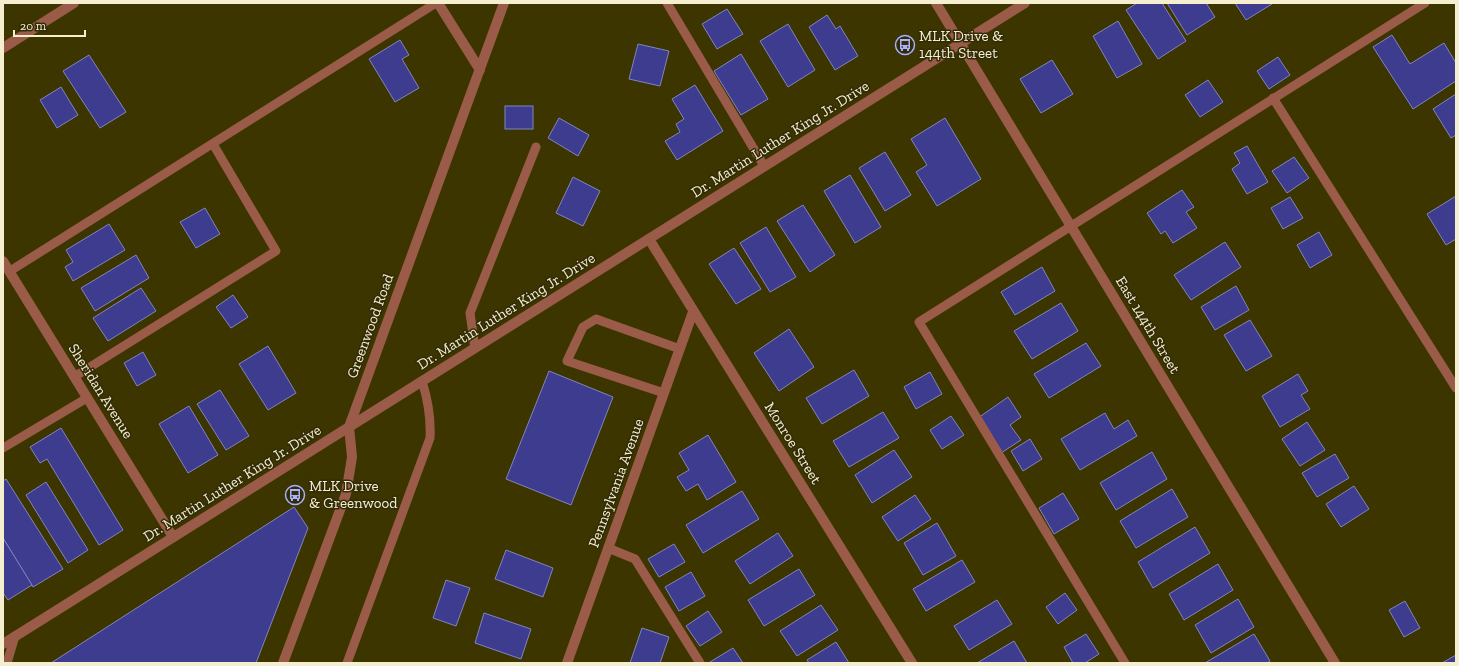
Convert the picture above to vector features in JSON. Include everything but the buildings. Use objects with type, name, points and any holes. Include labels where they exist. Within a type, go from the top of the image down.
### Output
[{"type":"street","points":[[3,48],[74,3]]},
{"type":"street","points":[[437,3],[480,70]]},
{"type":"street","name":"Greenwood Road","points":[[283,663],[346,494],[352,457],[349,427],[504,3]]},
{"type":"street","name":"East 144th Street","points":[[936,3],[1334,663]]},
{"type":"street","name":"Dr. Martin Luther King Jr. Drive","points":[[3,644],[1025,3]]},
{"type":"street","name":"Monroe Street","points":[[649,239],[912,663]]},
{"type":"street","name":"Sheridan Avenue","points":[[3,261],[173,537]]},
{"type":"street","name":"Pennsylvania Avenue","points":[[567,663],[694,312]]},
{"type":"lane","points":[[10,271],[437,3]]},
{"type":"lane","points":[[667,3],[764,166]]},
{"type":"lane","points":[[1124,663],[919,322],[1425,3]]},
{"type":"lane","points":[[1273,98],[1456,388]]},
{"type":"lane","points":[[74,377],[276,251],[213,144]]},
{"type":"lane","points":[[475,348],[470,313],[536,147]]},
{"type":"lane","points":[[664,393],[567,361],[583,327],[596,319],[680,349]]},
{"type":"lane","points":[[347,663],[430,438],[431,423],[422,381]]},
{"type":"lane","points":[[3,448],[87,398]]},
{"type":"lane","points":[[608,548],[635,559],[700,663]]},
{"type":"lane","points":[[7,663],[15,636]]},
{"type":"place","name":"MLK Drive & 144th Street","points":[[905,45]]},
{"type":"place","name":"MLK Drive & Greenwood","points":[[295,495]]}]
